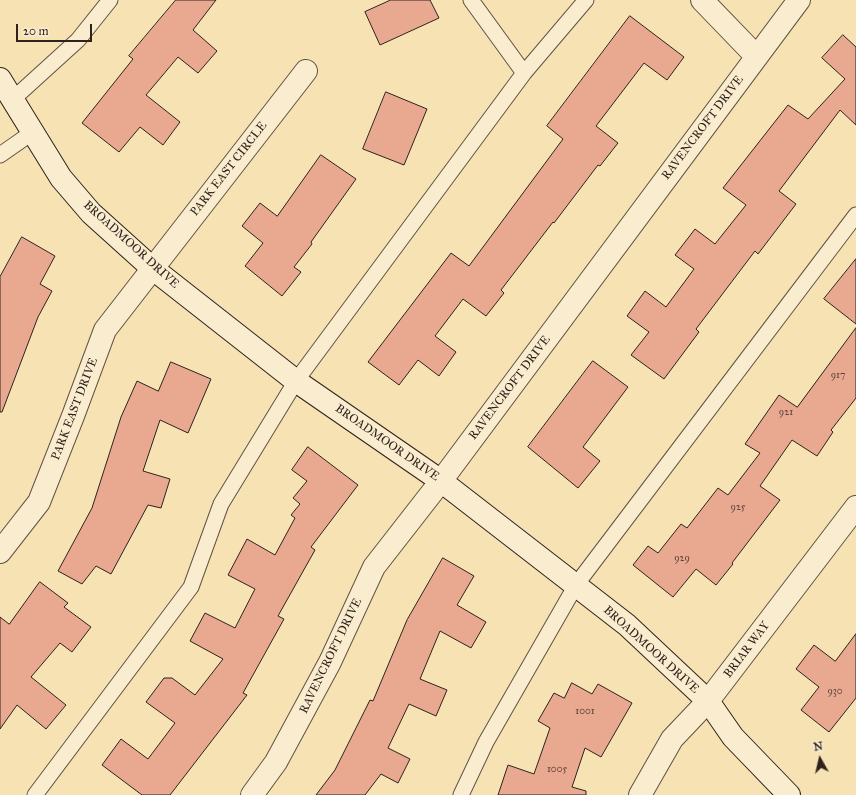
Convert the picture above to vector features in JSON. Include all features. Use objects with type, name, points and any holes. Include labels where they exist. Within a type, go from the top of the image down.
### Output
[{"type":"street","points":[[702,0],[756,56]]},
{"type":"street","name":"RAVENCROFT DRIVE","points":[[252,795],[276,762],[305,709],[330,662],[374,567],[441,481],[799,0]]},
{"type":"street","name":"PARK EAST CIRCLE","points":[[152,268],[306,71]]},
{"type":"street","name":"BROADMOOR DRIVE","points":[[0,79],[61,178],[91,213],[152,268],[296,381],[441,481],[627,625],[708,701],[733,737],[789,795]]},
{"type":"street","name":"PARK EAST DRIVE","points":[[0,552],[39,502],[105,330],[152,268]]},
{"type":"street","name":"BRIAR WAY","points":[[640,795],[672,739],[708,701],[856,507]]},
{"type":"lane","points":[[12,100],[78,40],[110,0]]},
{"type":"lane","points":[[471,0],[524,72]]},
{"type":"lane","points":[[35,795],[191,586],[221,504],[296,381],[524,72],[586,0]]},
{"type":"lane","points":[[0,155],[34,132]]},
{"type":"lane","points":[[461,795],[486,742],[576,585],[856,215]]},
{"type":"building","points":[[176,0],[216,0],[193,30],[217,51],[198,73],[178,57],[146,95],[180,122],[163,145],[140,127],[119,152],[82,123],[133,59],[129,56]]},
{"type":"building","points":[[391,0],[430,0],[439,18],[380,45],[365,12]]},
{"type":"building","points":[[630,16],[684,57],[667,80],[644,63],[596,126],[618,143],[600,166],[598,165],[501,290],[504,293],[486,316],[463,299],[435,336],[456,352],[439,376],[418,360],[399,385],[368,362],[451,253],[469,266],[563,139],[547,126]]},
{"type":"building","points":[[843,35],[856,47],[856,125],[840,110],[779,191],[796,204],[758,254],[755,251],[696,329],[699,332],[664,379],[631,355],[649,332],[627,316],[645,291],[666,307],[694,269],[675,255],[695,229],[715,244],[746,205],[723,188],[788,105],[808,119],[845,79],[822,58]]},
{"type":"building","points":[[386,92],[427,109],[404,165],[363,149]]},
{"type":"building","points":[[321,155],[356,179],[311,242],[312,244],[294,267],[301,272],[282,296],[245,266],[263,243],[242,226],[260,203],[277,216]]},
{"type":"building","points":[[22,237],[55,256],[40,284],[52,291],[38,317],[2,412],[0,412],[0,277]]},
{"type":"building","points":[[856,259],[856,324],[824,299]]},
{"type":"building","points":[[856,328],[856,398],[831,430],[833,432],[817,456],[792,440],[760,486],[780,500],[716,585],[696,569],[673,597],[633,565],[648,546],[658,553],[681,524],[687,528],[718,488],[728,495],[760,453],[745,444],[779,395],[797,407]]},
{"type":"building","points":[[593,361],[628,387],[583,447],[600,461],[578,488],[528,447]]},
{"type":"building","points":[[171,362],[211,379],[188,433],[160,420],[143,471],[170,479],[161,508],[148,505],[111,574],[96,566],[82,584],[58,571],[92,508],[121,417],[137,381],[158,391]]},
{"type":"building","points":[[308,447],[358,485],[311,547],[315,550],[278,616],[284,619],[243,693],[247,695],[170,795],[142,795],[102,765],[121,739],[148,759],[175,723],[146,702],[164,678],[172,678],[195,695],[223,659],[190,641],[205,613],[235,628],[255,589],[228,575],[247,539],[275,555],[295,518],[291,515],[300,504],[293,498],[307,481],[292,470]]},
{"type":"building","points":[[443,558],[474,576],[457,605],[486,622],[471,648],[440,631],[420,679],[447,690],[436,716],[409,704],[388,748],[410,759],[398,783],[381,774],[365,795],[316,795],[335,770],[370,700],[373,701],[407,620]]},
{"type":"building","points":[[40,582],[68,603],[64,607],[91,627],[72,652],[60,643],[31,677],[66,705],[46,729],[17,705],[0,729],[0,617],[9,624]]},
{"type":"building","points":[[856,634],[856,698],[829,732],[801,710],[819,687],[796,669],[814,645],[835,661]]},
{"type":"building","points":[[572,683],[592,694],[598,684],[632,703],[601,757],[585,748],[572,787],[586,791],[586,795],[498,795],[508,765],[534,774],[550,728],[538,721],[554,693],[564,698]]}]
